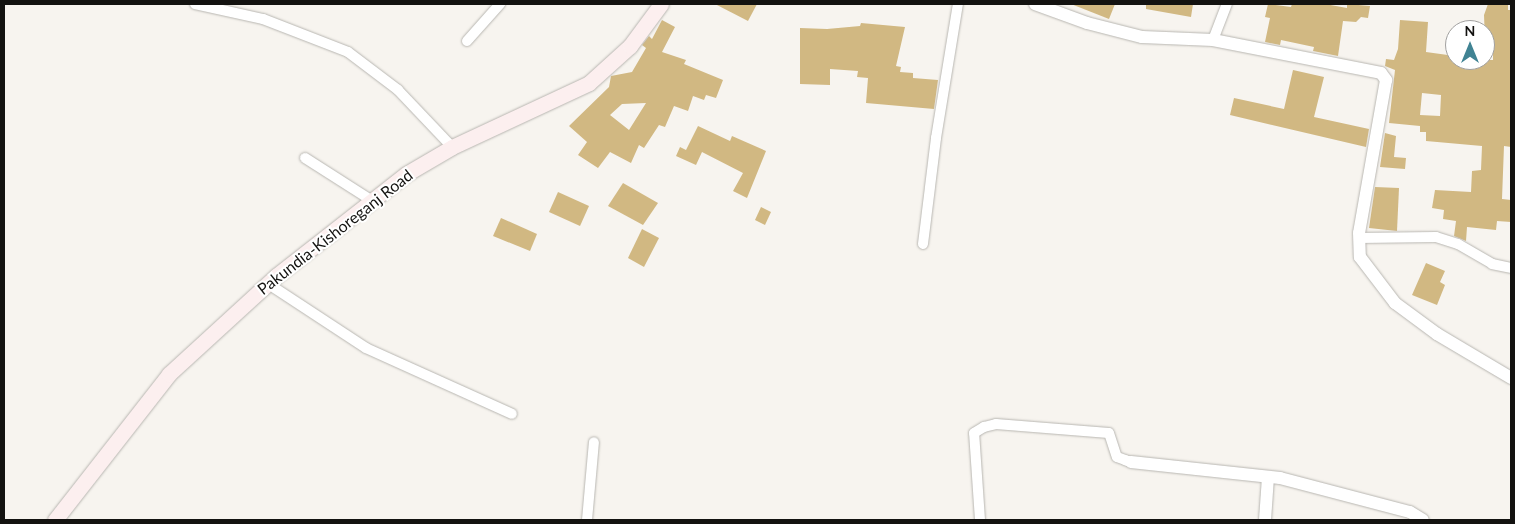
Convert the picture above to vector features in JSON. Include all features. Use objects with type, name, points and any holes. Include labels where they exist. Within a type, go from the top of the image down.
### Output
[{"type":"main road","name":"Pakundia-Kishoreganj Road","points":[[55,520],[169,374],[267,283],[406,174],[452,147],[589,83],[630,46],[661,4]]},
{"type":"street","points":[[195,4],[263,19],[348,52],[420,111],[452,147]]},
{"type":"street","points":[[467,41],[500,4]]},
{"type":"street","points":[[923,244],[936,138],[958,4]]},
{"type":"street","points":[[1035,4],[1087,23],[1142,37],[1213,40],[1363,69],[1385,77],[1360,238],[1360,257],[1395,303],[1437,334],[1511,378]]},
{"type":"street","points":[[1213,40],[1227,4]]},
{"type":"street","points":[[305,158],[371,200]]},
{"type":"street","points":[[1360,238],[1436,237],[1458,244],[1492,264],[1511,268]]},
{"type":"street","points":[[267,283],[366,348],[512,414]]},
{"type":"street","points":[[980,520],[974,433],[984,427],[996,424],[1109,433],[1117,457],[1128,461],[1268,477],[1356,497],[1410,512],[1423,520]]},
{"type":"street","points":[[587,520],[594,442]]},
{"type":"street","points":[[1266,520],[1268,477]]},
{"type":"building","points":[[715,4],[757,4],[748,21]]},
{"type":"building","points":[[1071,4],[1115,4],[1109,19]]},
{"type":"building","points":[[1146,4],[1193,4],[1191,17],[1146,9]]},
{"type":"building","points":[[1268,4],[1291,7],[1292,4],[1325,4],[1347,8],[1347,4],[1370,6],[1368,18],[1361,17],[1356,22],[1343,21],[1338,56],[1313,51],[1314,47],[1281,40],[1280,45],[1265,42],[1270,18],[1265,17]]},
{"type":"building","points":[[1488,4],[1508,4],[1508,10],[1511,10],[1511,147],[1504,146],[1502,199],[1511,200],[1511,222],[1497,221],[1496,230],[1467,227],[1466,241],[1454,236],[1456,221],[1443,219],[1444,210],[1432,208],[1435,190],[1471,192],[1472,171],[1481,170],[1482,146],[1426,141],[1426,132],[1420,132],[1420,126],[1389,123],[1395,70],[1385,66],[1386,59],[1394,60],[1398,49],[1400,20],[1428,22],[1426,52],[1445,55],[1445,70],[1495,70],[1495,20],[1484,20]],"holes":[[[1422,93],[1441,95],[1440,116],[1420,115]]]},
{"type":"building","points":[[662,20],[675,27],[662,52],[686,60],[684,64],[723,80],[716,98],[706,95],[704,100],[693,96],[688,111],[674,106],[665,127],[659,125],[644,148],[639,145],[631,163],[610,152],[598,168],[578,155],[587,142],[569,126],[609,87],[611,76],[632,72],[646,48],[642,45],[649,36],[652,39]],"holes":[[[646,103],[629,130],[610,115],[622,104]]]},
{"type":"building","points":[[861,23],[905,27],[896,66],[901,67],[900,72],[913,73],[913,78],[938,80],[934,109],[866,103],[868,78],[857,77],[858,71],[830,69],[830,85],[800,84],[800,28],[827,29],[860,26]]},
{"type":"building","points":[[1293,70],[1324,77],[1314,117],[1369,129],[1366,147],[1230,115],[1234,98],[1284,109]]},
{"type":"building","points":[[698,126],[730,141],[732,136],[766,151],[747,198],[733,191],[743,173],[702,152],[696,165],[676,156],[680,147],[686,150]]},
{"type":"building","points":[[1385,133],[1396,136],[1394,157],[1406,158],[1405,169],[1380,167]]},
{"type":"building","points":[[623,183],[658,203],[643,225],[608,206]]},
{"type":"building","points":[[1375,187],[1399,188],[1397,231],[1369,228]]},
{"type":"building","points":[[558,192],[589,206],[580,226],[549,212]]},
{"type":"building","points":[[761,207],[771,212],[765,225],[755,220]]},
{"type":"building","points":[[501,218],[537,234],[530,251],[493,236]]},
{"type":"building","points":[[642,229],[659,238],[644,267],[628,258]]},
{"type":"building","points":[[1426,263],[1445,271],[1440,282],[1445,285],[1437,305],[1412,295]]}]
